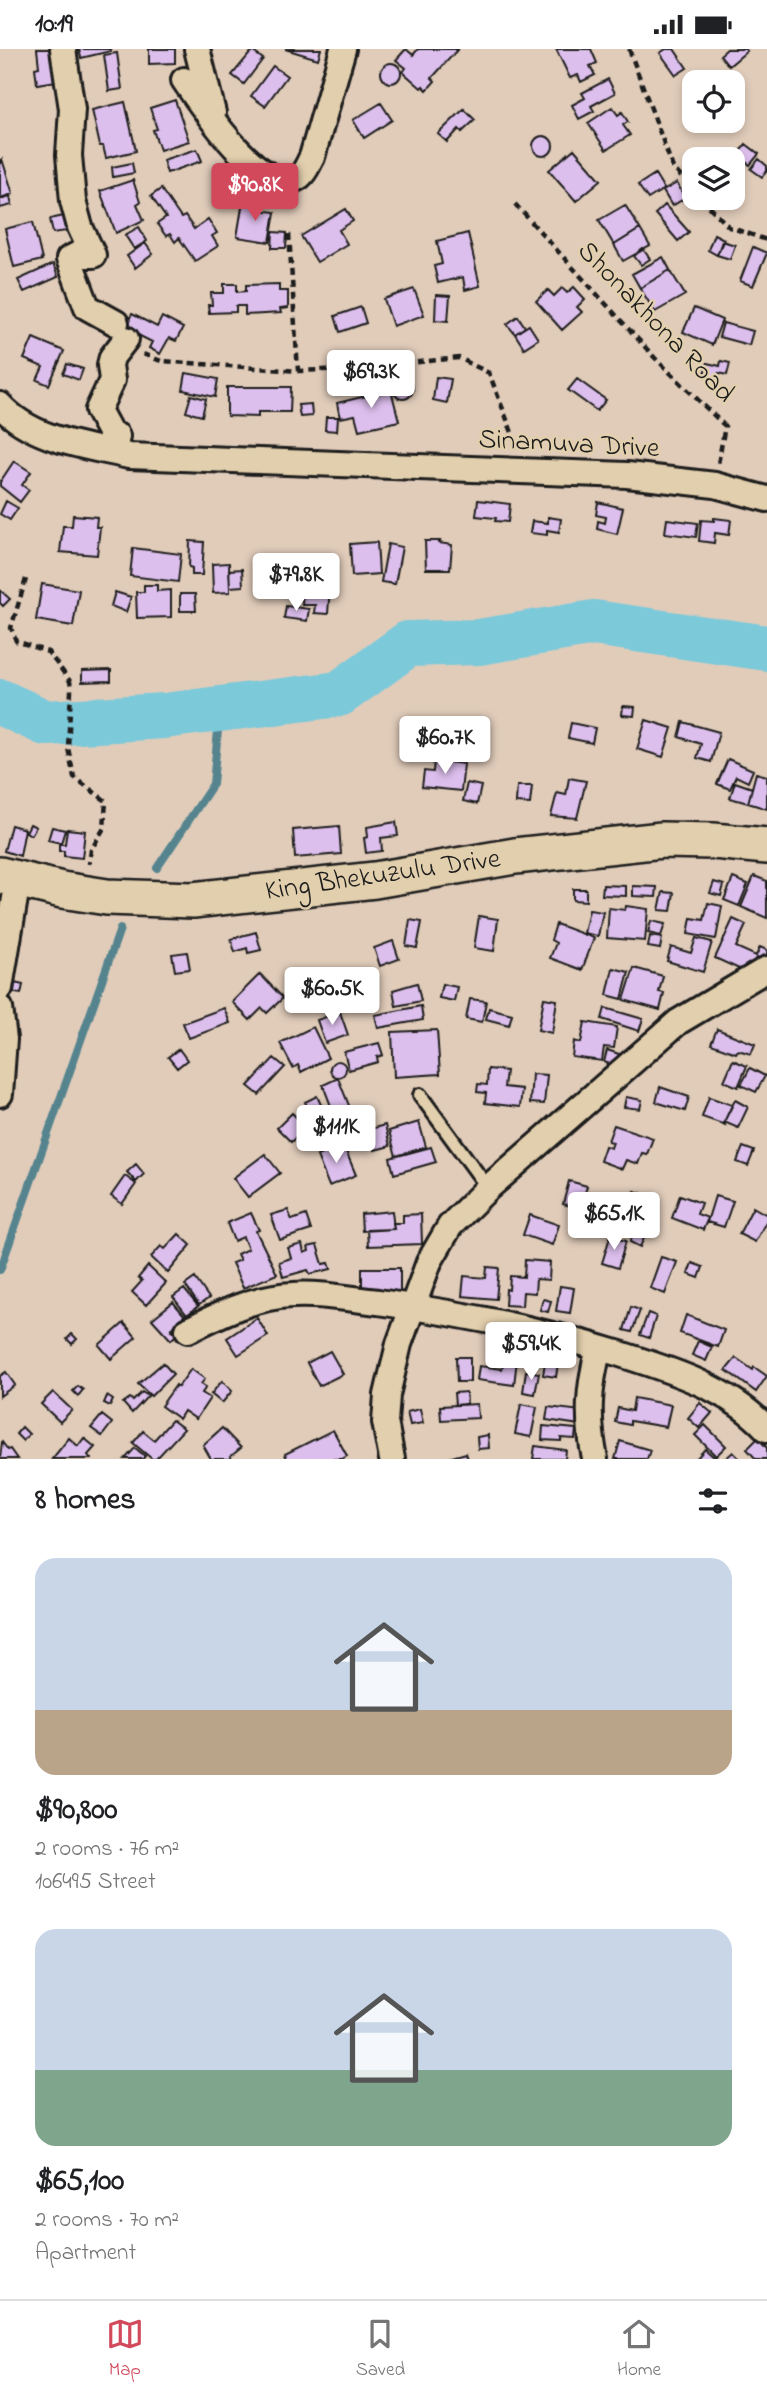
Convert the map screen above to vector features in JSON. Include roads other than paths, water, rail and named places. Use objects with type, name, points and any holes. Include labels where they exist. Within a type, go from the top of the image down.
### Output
[{"type":"street","points":[[63,49],[72,109],[69,155],[73,201],[80,227],[93,255],[77,255],[69,259],[87,307],[121,331],[110,365],[111,380],[98,409],[111,434],[117,436],[114,452]]},
{"type":"street","points":[[197,49],[216,127]]},
{"type":"street","points":[[184,81],[232,145],[262,170],[291,180],[299,177],[312,157],[343,49]]},
{"type":"street","name":"Sinamuva Drive","points":[[0,405],[33,430],[67,442],[129,456],[627,475],[715,485],[767,499]]},
{"type":"street","name":"King Bhekuzulu Drive","points":[[9,878],[85,893],[153,899],[233,897],[375,880],[515,856],[662,840],[767,846]]},
{"type":"street","points":[[0,988],[9,878]]},
{"type":"street","points":[[392,1459],[385,1422],[387,1395],[399,1343],[411,1307],[440,1241],[466,1209],[488,1188],[678,1022],[767,969]]},
{"type":"street","points":[[0,1008],[4,1039],[0,1094]]},
{"type":"street","points":[[188,1330],[235,1309],[277,1296],[318,1296],[411,1307],[513,1326],[599,1348],[683,1376],[733,1400],[767,1429]]},
{"type":"street","points":[[595,1459],[590,1433],[589,1390],[599,1348]]},
{"type":"lane","points":[[420,1095],[488,1188]]},
{"type":"waterway","points":[[0,702],[46,723],[164,716],[339,694],[408,644],[479,642],[594,623],[767,648]]},
{"type":"waterway","points":[[157,868],[213,784],[220,709]]},
{"type":"waterway","points":[[0,1270],[120,929]]}]
